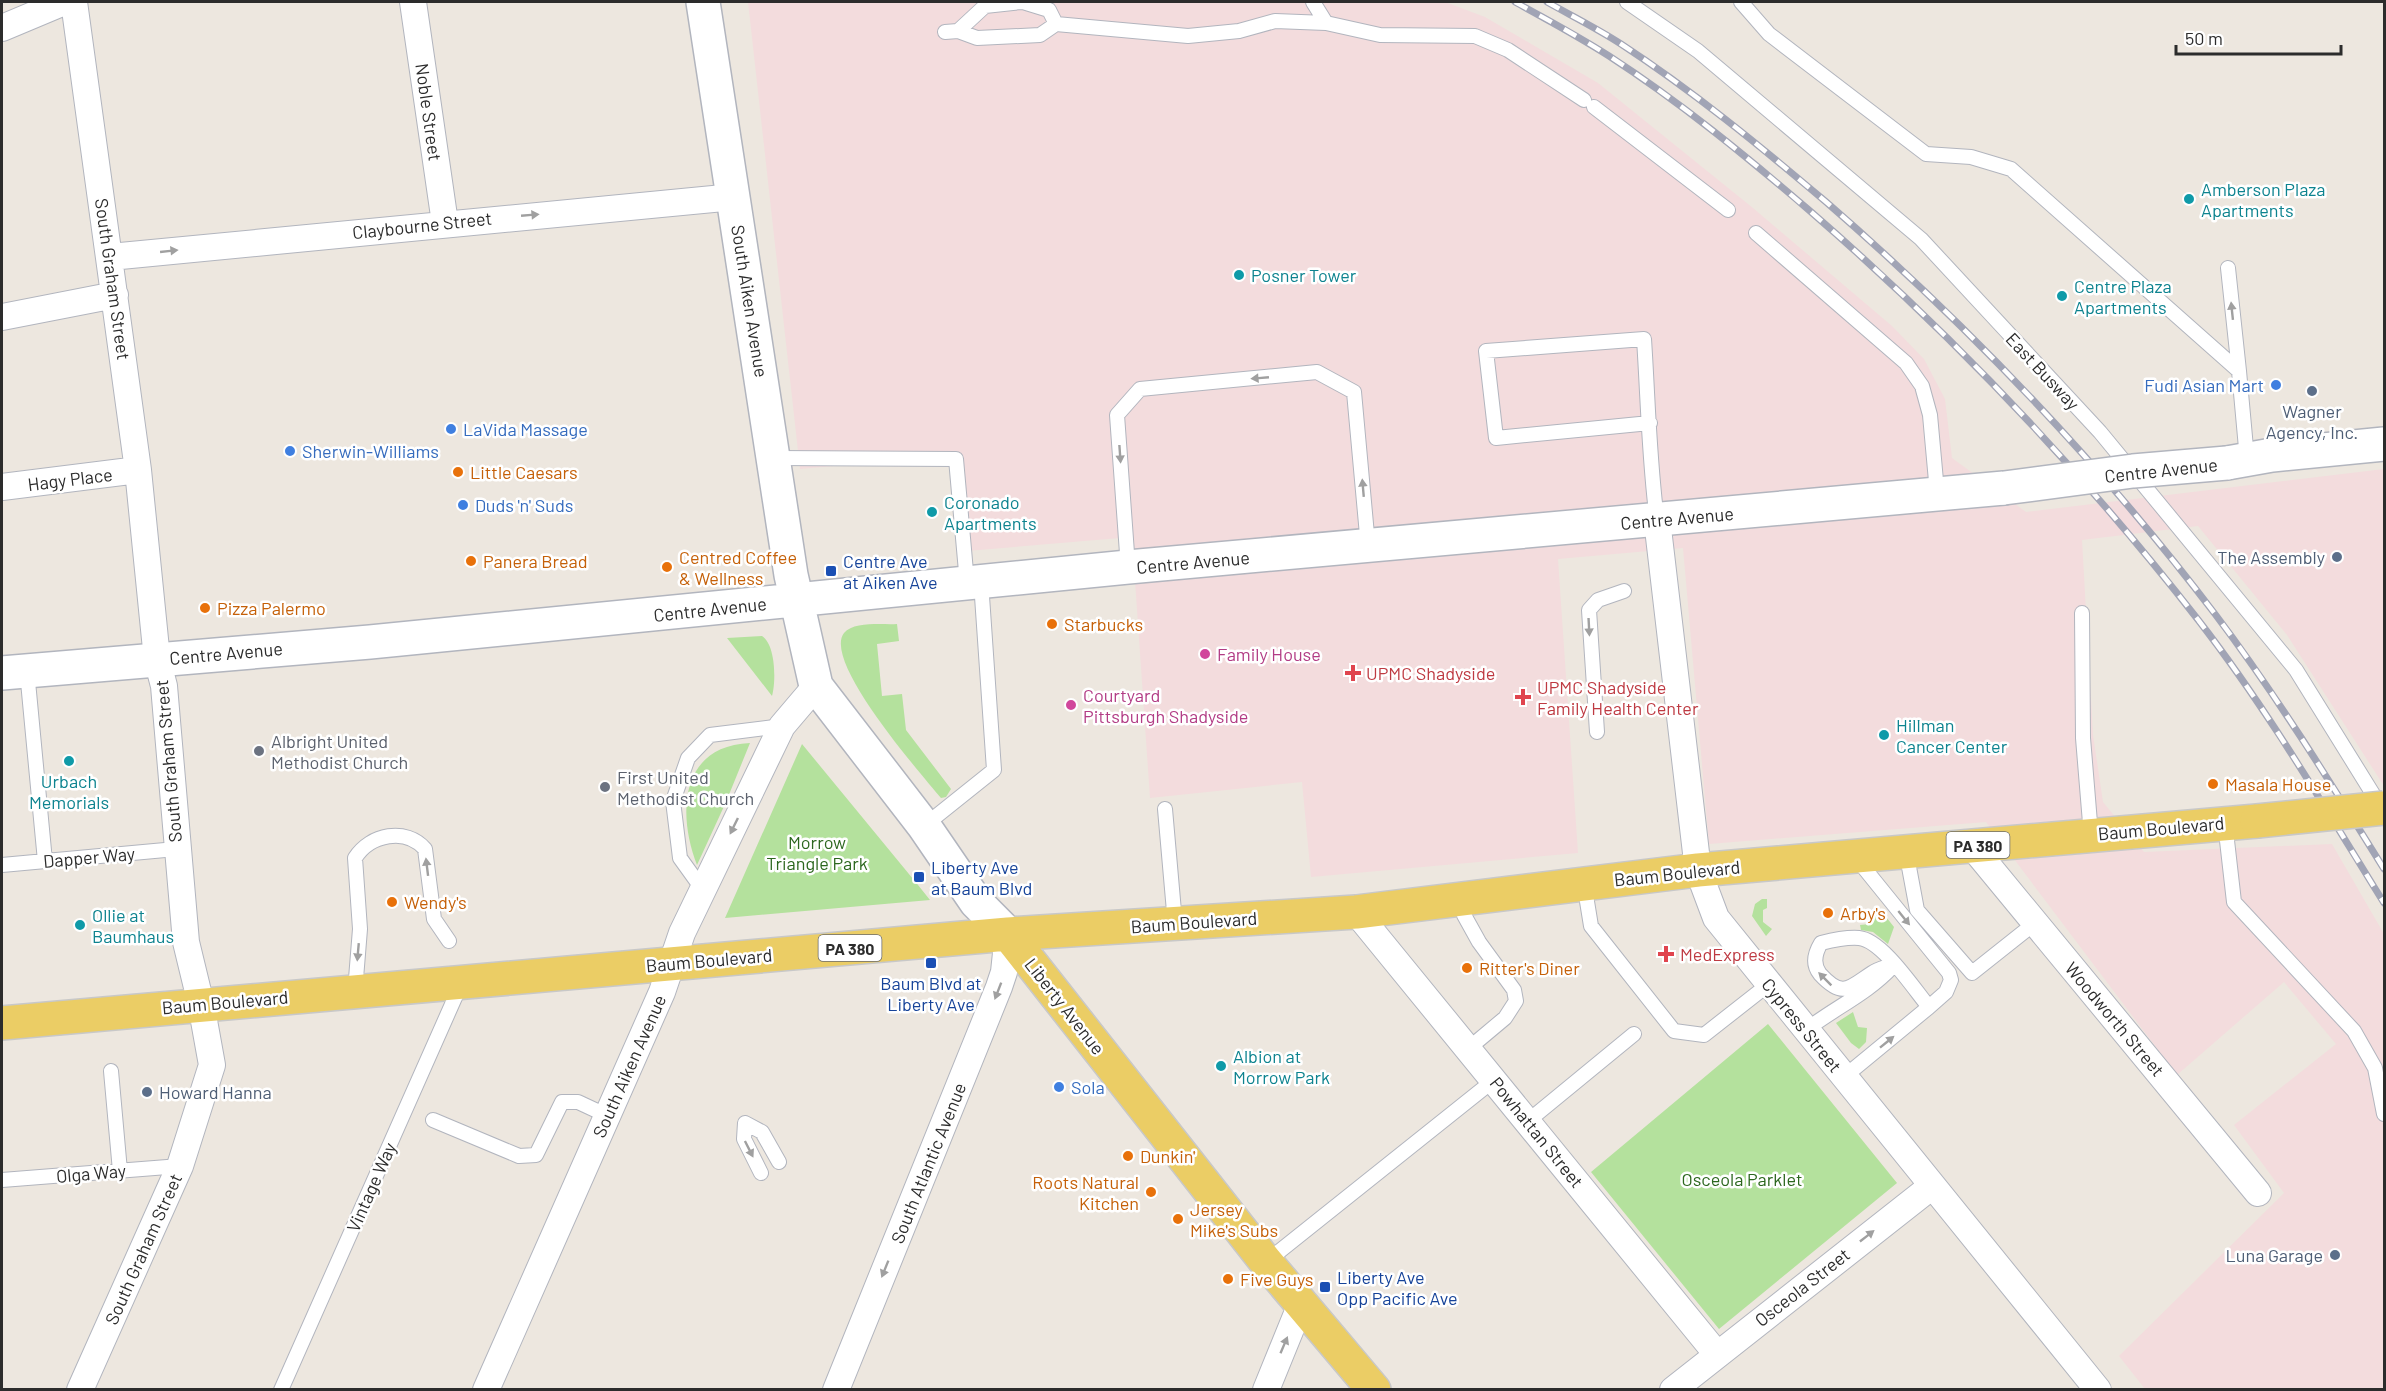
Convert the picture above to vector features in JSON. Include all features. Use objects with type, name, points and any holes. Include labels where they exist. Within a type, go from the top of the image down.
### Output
[{"type":"main road","name":"South Aiken Avenue","points":[[704,2],[795,601]]},
{"type":"main road","name":"Centre Avenue","points":[[14,672],[381,641],[1128,567],[1657,520],[1937,492],[2004,488],[2133,471],[2385,444]]},
{"type":"main road","name":"Liberty Avenue","points":[[795,601],[816,686],[924,826],[976,902],[1008,934],[1266,1262],[1374,1389]]},
{"type":"main road","name":"Baum Boulevard","points":[[2,1023],[1008,934],[1356,912],[1698,870],[2225,822],[2385,810]]},
{"type":"street","points":[[2,28],[64,2]]},
{"type":"street","name":"South Graham Street","points":[[74,2],[138,470],[157,659],[164,686],[176,849],[186,942],[201,1004],[212,1065],[180,1166],[80,1389]]},
{"type":"street","name":"Noble Street","points":[[413,2],[445,223]]},
{"type":"street","name":"Claybourne Street","points":[[110,257],[734,197]]},
{"type":"street","points":[[2,317],[115,295]]},
{"type":"street","name":"Hagy Place","points":[[2,487],[138,470]]},
{"type":"street","name":"Cypress Street","points":[[1657,520],[1698,870],[1716,918],[2098,1389]]},
{"type":"street","name":"South Aiken Avenue","points":[[486,1389],[662,992],[682,933],[782,726],[816,686]]},
{"type":"street","name":"Woodworth Street","points":[[1971,845],[2258,1192]]},
{"type":"street","name":"Powhattan Street","points":[[1356,912],[1716,1353]]},
{"type":"street","name":"South Atlantic Avenue","points":[[836,1389],[999,987],[1004,972],[1008,934]]},
{"type":"street","name":"Osceola Street","points":[[1672,1389],[1932,1186]]},
{"type":"street","points":[[1266,1389],[1301,1304]]},
{"type":"lane","points":[[1056,24],[1049,10],[1022,2],[986,6],[952,32],[977,38],[1040,35],[1056,24],[1188,36],[1239,31],[1275,21],[1326,23],[1380,34],[1475,36],[1509,50],[1589,104],[1728,210]]},
{"type":"lane","points":[[1313,2],[1326,23]]},
{"type":"lane","name":"East Busway","points":[[1627,2],[1698,51],[1921,239],[2100,432],[2296,670],[2385,810]]},
{"type":"lane","points":[[1741,2],[1769,34],[1926,154],[1971,157],[2011,169],[2239,371]]},
{"type":"lane","points":[[1756,233],[1906,363],[1922,387],[1930,415],[1937,492]]},
{"type":"lane","points":[[2228,268],[2239,371],[2237,461]]},
{"type":"lane","points":[[1650,423],[1496,438],[1486,351],[1644,339],[1650,423],[1650,465],[1657,520]]},
{"type":"lane","points":[[1128,567],[1117,415],[1140,389],[1317,372],[1354,392],[1368,546]]},
{"type":"lane","points":[[774,458],[956,459],[974,583],[994,770],[924,826]]},
{"type":"lane","points":[[1597,732],[1589,610],[1598,600],[1624,591]]},
{"type":"lane","points":[[2082,613],[2084,738],[2091,835]]},
{"type":"lane","points":[[14,672],[45,861]]},
{"type":"lane","points":[[703,890],[680,858],[678,846],[674,801],[688,758],[710,735],[782,726]]},
{"type":"lane","points":[[1165,809],[1175,923]]},
{"type":"lane","points":[[2225,822],[2234,902],[2354,1031],[2375,1068],[2385,1114]]},
{"type":"lane","points":[[355,991],[360,929],[356,858],[361,849],[373,841],[390,836],[406,836],[417,840],[425,849],[434,919],[449,941]]},
{"type":"lane","name":"Dapper Way","points":[[2,865],[176,849]]},
{"type":"lane","points":[[1906,851],[1917,910],[1972,973],[2035,923]]},
{"type":"lane","points":[[1844,1077],[1946,992],[1951,980],[1949,973],[1854,856]]},
{"type":"lane","points":[[1584,883],[1591,926],[1674,1031],[1704,1035],[1769,984]]},
{"type":"lane","points":[[1460,899],[1468,922],[1515,990],[1516,1001],[1504,1018],[1468,1049]]},
{"type":"lane","points":[[1894,964],[1873,972],[1856,986],[1844,990],[1834,987],[1825,980],[1816,969],[1815,958],[1821,943],[1859,938],[1875,944],[1894,964],[1929,1007]]},
{"type":"lane","points":[[1806,1030],[1840,1005],[1848,1004],[1856,999],[1878,982],[1894,964]]},
{"type":"lane","name":"Vintage Way","points":[[282,1389],[461,984]]},
{"type":"lane","points":[[1528,1121],[1634,1034]]},
{"type":"lane","points":[[111,1071],[120,1171]]},
{"type":"lane","points":[[1266,1262],[1494,1080]]},
{"type":"lane","points":[[433,1120],[525,1157],[536,1155],[562,1102],[578,1102],[608,1116]]},
{"type":"lane","points":[[761,1173],[744,1139],[745,1123],[762,1132],[780,1162]]},
{"type":"lane","name":"Olga Way","points":[[2,1180],[180,1166]]},
{"type":"shaded area","name":"UPMC Shadyside","points":[[748,2],[1445,2],[1485,17],[1598,83],[1753,208],[1892,326],[1924,359],[1945,399],[1952,458],[2026,512],[2384,469],[2384,786],[2287,635],[2198,526],[2082,540],[2093,735],[2103,802],[2144,852],[2332,844],[2384,934],[2384,1389],[2145,1389],[2119,1356],[2284,1193],[2234,1125],[2336,1044],[2284,982],[2177,1075],[1986,822],[1709,844],[1683,548],[1558,559],[1578,853],[1311,877],[1302,782],[1150,798],[1132,537],[967,551],[958,455],[800,469]]},
{"type":"green space","points":[[869,624],[897,624],[899,641],[877,644],[882,696],[902,694],[906,730],[951,789],[946,797],[941,798],[877,717],[847,667],[841,647],[844,633],[849,629]]},
{"type":"green space","points":[[762,636],[767,641],[772,655],[774,682],[772,696],[727,638]]},
{"type":"green space","points":[[750,743],[697,865],[687,824],[687,804],[690,786],[697,769],[709,756],[727,747]]},
{"type":"green space","name":"Morrow Triangle Park","points":[[802,744],[918,885],[930,900],[725,918]]},
{"type":"green space","points":[[1762,899],[1767,899],[1767,908],[1763,910],[1763,922],[1772,929],[1766,936],[1752,916],[1755,904]]},
{"type":"green space","points":[[1883,913],[1894,927],[1888,944],[1873,932],[1861,930],[1860,925],[1870,924],[1869,916]]},
{"type":"green space","points":[[1853,1012],[1858,1027],[1867,1028],[1866,1042],[1859,1049],[1851,1043],[1836,1023]]},
{"type":"green space","name":"Osceola Parklet","points":[[1768,1024],[1897,1183],[1719,1329],[1591,1172]]},
{"type":"railway","points":[[1515,2],[1609,56],[1687,111],[1737,150],[1810,211],[1915,306],[2015,407],[2063,458],[2199,621],[2249,689],[2384,903]]},
{"type":"railway","points":[[1547,2],[1621,44],[1726,120],[1825,201],[1981,346],[2126,503],[2215,614],[2281,708],[2384,869]]},
{"type":"place","name":"Amberson Plaza Apartments","points":[[2189,199]]},
{"type":"place","name":"Posner Tower","points":[[1239,275]]},
{"type":"place","name":"Centre Plaza Apartments","points":[[2062,296]]},
{"type":"place","name":"Fudi Asian Mart","points":[[2276,385]]},
{"type":"place","name":"Wagner Agency, Inc.","points":[[2312,391]]},
{"type":"place","name":"LaVida Massage","points":[[451,429]]},
{"type":"place","name":"Sherwin-Williams","points":[[290,451]]},
{"type":"place","name":"Little Caesars","points":[[458,472]]},
{"type":"place","name":"Duds 'n' Suds","points":[[463,505]]},
{"type":"place","name":"Coronado Apartments","points":[[932,512]]},
{"type":"place","name":"The Assembly","points":[[2337,557]]},
{"type":"place","name":"Panera Bread","points":[[471,561]]},
{"type":"place","name":"Centred Coffee & Wellness","points":[[667,567]]},
{"type":"place","name":"Centre Ave at Aiken Ave","points":[[831,571]]},
{"type":"place","name":"Pizza Palermo","points":[[205,608]]},
{"type":"place","name":"Starbucks","points":[[1052,624]]},
{"type":"place","name":"Family House","points":[[1205,654]]},
{"type":"place","name":"UPMC Shadyside","points":[[1353,673]]},
{"type":"place","name":"UPMC Shadyside Family Health Center","points":[[1523,697]]},
{"type":"place","name":"Courtyard Pittsburgh Shadyside","points":[[1071,705]]},
{"type":"place","name":"Hillman Cancer Center","points":[[1884,735]]},
{"type":"place","name":"Albright United Methodist Church","points":[[259,751]]},
{"type":"place","name":"Urbach Memorials","points":[[69,761]]},
{"type":"place","name":"Masala House","points":[[2213,784]]},
{"type":"place","name":"First United Methodist Church","points":[[605,787]]},
{"type":"place","name":"Liberty Ave at Baum Blvd","points":[[919,877]]},
{"type":"place","name":"Wendy's","points":[[392,902]]},
{"type":"place","name":"Arby's","points":[[1828,913]]},
{"type":"place","name":"Ollie at Baumhaus","points":[[80,925]]},
{"type":"place","name":"MedExpress","points":[[1666,954]]},
{"type":"place","name":"Baum Blvd at Liberty Ave","points":[[931,963]]},
{"type":"place","name":"Ritter's Diner","points":[[1467,968]]},
{"type":"place","name":"Albion at Morrow Park","points":[[1221,1066]]},
{"type":"place","name":"Sola","points":[[1059,1087]]},
{"type":"place","name":"Howard Hanna","points":[[147,1092]]},
{"type":"place","name":"Dunkin'","points":[[1128,1156]]},
{"type":"place","name":"Roots Natural Kitchen","points":[[1151,1192]]},
{"type":"place","name":"Jersey Mike's Subs","points":[[1178,1219]]},
{"type":"place","name":"Luna Garage","points":[[2335,1255]]},
{"type":"place","name":"Five Guys","points":[[1228,1279]]},
{"type":"place","name":"Liberty Ave Opp Pacific Ave","points":[[1325,1287]]}]
